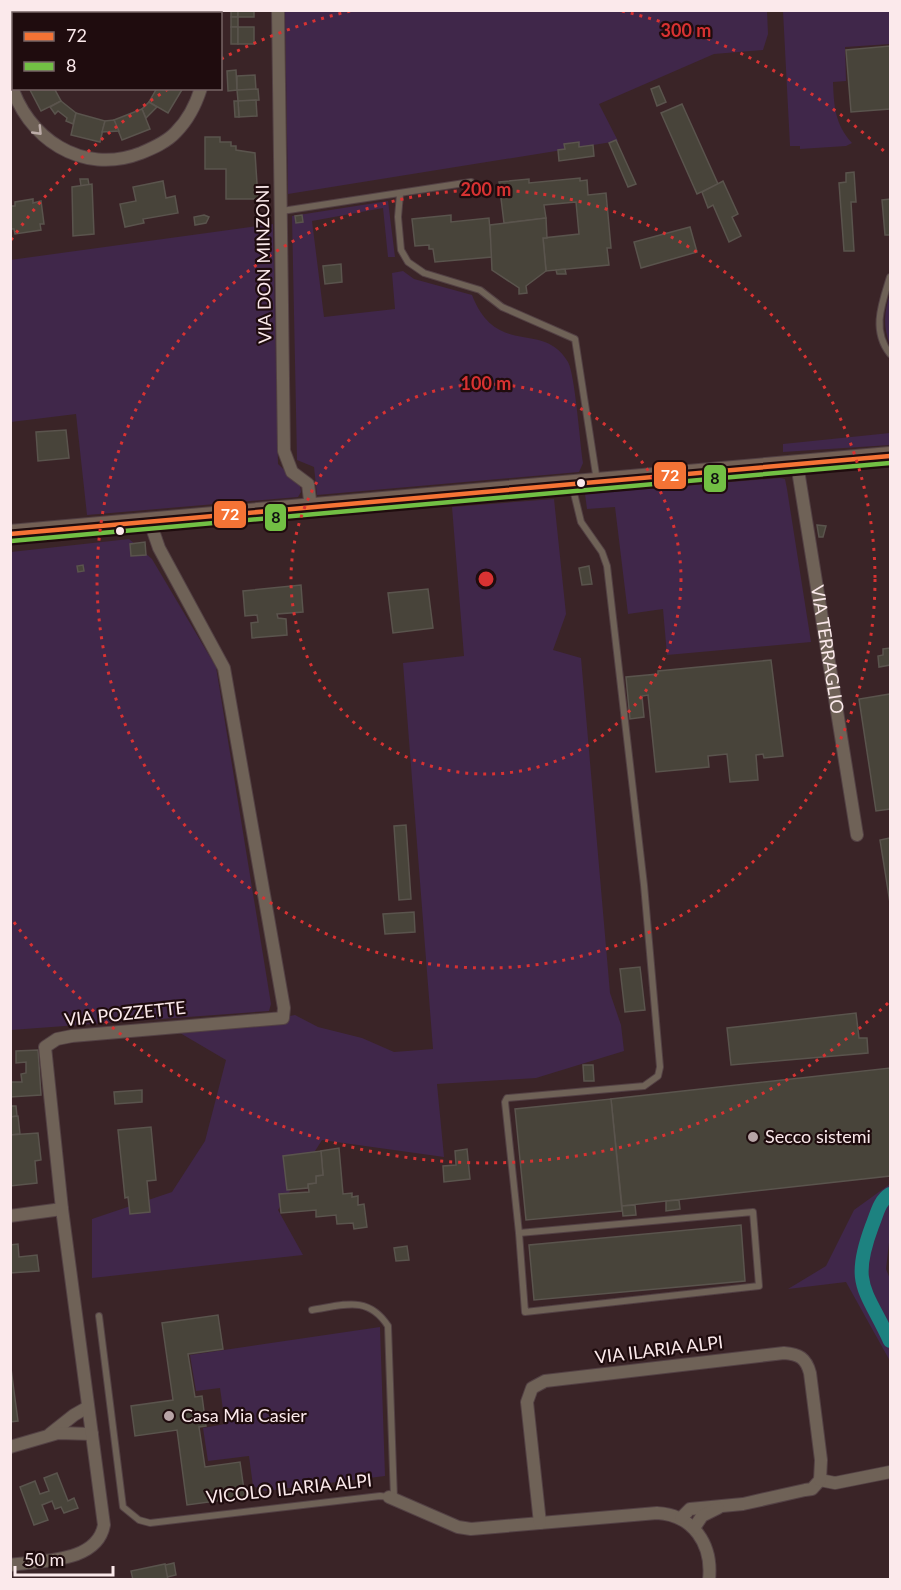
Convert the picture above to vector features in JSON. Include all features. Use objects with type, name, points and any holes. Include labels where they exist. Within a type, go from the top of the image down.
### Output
[{"type":"main road","points":[[10,534],[891,456]]},
{"type":"street","name":"VIA DON MINZONI","points":[[278,10],[284,451],[292,472],[308,484],[311,508]]},
{"type":"street","points":[[13,90],[20,107],[43,137],[57,147],[93,159],[115,160],[134,156],[168,139],[185,121],[200,90]]},
{"type":"street","name":"VIA TERRAGLIO","points":[[797,464],[857,835]]},
{"type":"street","name":"VIA POZZETTE","points":[[10,1565],[76,1554],[94,1546],[99,1540],[104,1524],[62,1209],[45,1047],[57,1039],[72,1036],[283,1018],[284,1008],[224,668],[159,548],[150,522]]},
{"type":"street","points":[[10,1216],[62,1209]]},
{"type":"street","name":"VIA ILARIA ALPI","points":[[540,1523],[527,1402],[532,1388],[546,1381],[783,1353],[799,1356],[806,1362],[810,1374],[821,1460],[820,1480]]},
{"type":"street","points":[[47,1436],[74,1414],[88,1407]]},
{"type":"street","points":[[10,1447],[66,1432],[92,1434]]},
{"type":"street","points":[[710,1580],[710,1563],[706,1545],[694,1528],[681,1518],[690,1509],[728,1505],[812,1489],[820,1480],[835,1483],[891,1472]]},
{"type":"street","name":"VICOLO ILARIA ALPI","points":[[392,1498],[464,1528],[657,1513],[681,1518]]},
{"type":"street","points":[[694,1528],[702,1516],[728,1505]]},
{"type":"lane","points":[[282,212],[471,182]]},
{"type":"lane","points":[[400,194],[398,217],[401,250],[408,262],[424,273],[480,290],[502,307],[575,339],[597,481]]},
{"type":"lane","points":[[891,276],[880,309],[879,327],[891,354]]},
{"type":"lane","points":[[519,1233],[753,1212],[759,1286],[525,1312],[505,1102],[507,1098],[644,1086],[658,1076],[660,1067],[643,873],[607,566],[602,552],[581,522],[572,483]]},
{"type":"lane","points":[[312,1310],[361,1305],[376,1310],[388,1326],[392,1498]]},
{"type":"lane","name":"VICOLO ILARIA ALPI","points":[[99,1316],[123,1507],[139,1520],[150,1523],[380,1496],[392,1498]]},
{"type":"shaded area","points":[[767,10],[768,34],[763,50],[714,54],[599,104],[618,141],[288,194],[285,11]]},
{"type":"shaded area","points":[[783,11],[890,11],[890,44],[845,47],[846,81],[833,82],[839,122],[852,143],[846,146],[800,149],[800,146],[790,146]]},
{"type":"shaded area","points":[[388,201],[395,257],[388,257],[383,208],[312,221],[324,317],[395,309],[392,273],[403,271],[414,279],[472,295],[482,314],[494,326],[507,333],[546,342],[558,349],[568,362],[575,394],[583,463],[579,472],[317,495],[314,467],[297,460],[292,216]]},
{"type":"shaded area","points":[[273,224],[278,464],[300,485],[301,492],[298,497],[87,515],[76,414],[11,422],[10,260]]},
{"type":"shaded area","points":[[890,294],[890,345],[885,320]]},
{"type":"shaded area","points":[[890,433],[890,445],[783,452],[783,444]]},
{"type":"shaded area","points":[[785,479],[787,489],[811,642],[667,655],[663,609],[628,614],[615,507],[587,509],[585,494]]},
{"type":"shaded area","points":[[554,499],[566,614],[553,650],[581,658],[610,993],[621,1025],[624,1051],[536,1078],[437,1084],[444,1157],[322,1140],[278,1210],[303,1255],[92,1278],[92,1219],[172,1192],[205,1141],[226,1060],[175,1030],[254,1023],[295,1015],[318,1027],[362,1038],[394,1052],[433,1049],[403,663],[464,656],[452,507]]},
{"type":"shaded area","points":[[129,539],[152,559],[216,667],[271,1004],[269,1011],[11,1030],[11,552]]},
{"type":"shaded area","points":[[890,1184],[890,1234],[886,1269],[890,1279],[890,1361],[846,1282],[788,1289],[826,1266],[854,1210]]},
{"type":"shaded area","points":[[380,1327],[385,1476],[265,1491],[253,1486],[249,1456],[208,1461],[203,1428],[225,1424],[220,1388],[196,1391],[190,1355]]},
{"type":"building","points":[[40,10],[68,10],[67,12],[39,12]]},
{"type":"building","points":[[231,10],[238,10],[238,17],[231,17]]},
{"type":"building","points":[[238,10],[254,10],[254,17],[238,17]]},
{"type":"building","points":[[231,17],[238,17],[238,27],[231,27]]},
{"type":"building","points":[[231,27],[238,27],[238,44],[231,44]]},
{"type":"building","points":[[238,27],[254,27],[254,44],[238,44]]},
{"type":"building","points":[[890,46],[890,109],[851,112],[846,50]]},
{"type":"building","points":[[236,70],[237,90],[228,91],[227,71]]},
{"type":"building","points":[[255,75],[256,90],[237,90],[237,76]]},
{"type":"building","points":[[659,86],[666,102],[657,106],[651,89]]},
{"type":"building","points":[[258,89],[259,100],[238,101],[237,90]]},
{"type":"building","points":[[30,90],[55,90],[61,101],[41,111]]},
{"type":"building","points":[[156,90],[182,90],[168,113],[149,102]]},
{"type":"building","points":[[256,100],[257,116],[239,117],[238,101]]},
{"type":"building","points":[[61,101],[76,113],[73,124],[66,121],[67,118],[58,111],[55,114],[50,107]]},
{"type":"building","points":[[234,101],[238,101],[239,117],[235,117]]},
{"type":"building","points":[[149,102],[157,107],[146,118],[142,109]]},
{"type":"building","points":[[682,104],[718,184],[697,194],[661,113]]},
{"type":"building","points":[[142,109],[150,129],[122,140],[114,120]]},
{"type":"building","points":[[76,113],[105,121],[100,142],[71,135]]},
{"type":"building","points":[[114,120],[119,131],[102,132],[105,121]]},
{"type":"building","points":[[205,137],[220,137],[220,142],[231,142],[231,146],[236,146],[236,150],[255,153],[258,199],[226,199],[226,169],[205,169]]},
{"type":"building","points":[[616,140],[636,184],[628,187],[609,143]]},
{"type":"building","points":[[579,142],[579,147],[593,145],[594,156],[559,161],[558,150],[565,149],[564,144]]},
{"type":"building","points":[[854,172],[856,202],[851,202],[854,251],[844,251],[839,183],[846,182],[846,173]]},
{"type":"building","points":[[580,178],[580,181],[587,180],[588,195],[606,193],[611,248],[607,248],[609,265],[546,271],[543,238],[579,234],[576,202],[544,205],[546,218],[504,223],[499,182],[529,179],[529,183]]},
{"type":"building","points":[[80,179],[88,179],[89,185],[81,186]]},
{"type":"building","points":[[163,181],[166,198],[175,196],[178,213],[143,219],[144,223],[125,227],[120,204],[136,201],[133,187]]},
{"type":"building","points":[[723,181],[738,214],[732,217],[741,236],[729,242],[713,205],[708,208],[702,192]]},
{"type":"building","points":[[92,184],[94,234],[73,236],[72,187]]},
{"type":"building","points":[[33,199],[33,203],[41,201],[44,224],[40,224],[41,230],[15,234],[14,229],[10,229],[10,206],[15,206],[15,202]]},
{"type":"building","points":[[890,199],[890,235],[885,235],[882,200]]},
{"type":"building","points":[[204,215],[209,217],[206,223],[195,225],[194,217]]},
{"type":"building","points":[[302,215],[303,222],[296,223],[295,216]]},
{"type":"building","points":[[451,215],[451,222],[489,218],[492,257],[435,262],[433,249],[429,249],[429,245],[415,246],[412,219]]},
{"type":"building","points":[[546,218],[547,238],[543,238],[546,271],[526,286],[527,293],[519,294],[519,288],[492,270],[490,225]]},
{"type":"building","points":[[690,227],[697,252],[641,268],[634,242]]},
{"type":"building","points":[[341,264],[342,282],[325,284],[323,266]]},
{"type":"building","points":[[565,269],[566,274],[557,274],[556,270]]},
{"type":"building","points":[[66,430],[69,458],[38,461],[36,432]]},
{"type":"building","points":[[817,525],[826,526],[823,537],[819,537]]},
{"type":"building","points":[[145,542],[146,555],[131,556],[130,544]]},
{"type":"building","points":[[83,565],[84,571],[78,572],[77,566]]},
{"type":"building","points":[[589,566],[592,584],[582,585],[579,568]]},
{"type":"building","points":[[301,585],[303,612],[277,614],[278,618],[286,619],[287,635],[252,638],[251,623],[258,622],[257,615],[245,616],[243,591]]},
{"type":"building","points":[[428,589],[433,628],[393,633],[388,593]]},
{"type":"building","points":[[890,648],[890,665],[879,667],[878,656],[883,655],[883,649]]},
{"type":"building","points":[[771,660],[783,756],[764,758],[763,754],[756,755],[758,780],[730,782],[727,754],[708,756],[709,767],[656,772],[648,695],[642,696],[644,717],[630,719],[626,677],[658,674],[658,671]]},
{"type":"building","points":[[890,694],[890,809],[876,811],[859,699]]},
{"type":"building","points":[[406,825],[411,899],[399,900],[394,826]]},
{"type":"building","points":[[890,838],[890,903],[880,840]]},
{"type":"building","points":[[414,912],[415,932],[385,934],[383,914]]},
{"type":"building","points":[[640,967],[645,1010],[625,1012],[620,969]]},
{"type":"building","points":[[856,1013],[859,1038],[867,1038],[868,1053],[731,1065],[727,1028]]},
{"type":"building","points":[[38,1050],[41,1095],[10,1097],[10,1082],[22,1082],[21,1074],[26,1073],[26,1062],[16,1063],[16,1051]]},
{"type":"building","points":[[583,1065],[593,1065],[594,1081],[584,1081]]},
{"type":"building","name":"Secco sistemi","points":[[890,1068],[890,1176],[622,1206],[611,1099]]},
{"type":"building","points":[[142,1090],[142,1102],[115,1104],[114,1092]]},
{"type":"building","points":[[611,1099],[622,1211],[526,1220],[515,1109]]},
{"type":"building","points":[[10,1106],[16,1106],[17,1116],[10,1117]]},
{"type":"building","points":[[18,1116],[20,1134],[10,1135],[10,1117]]},
{"type":"building","points":[[151,1127],[156,1180],[147,1181],[150,1212],[130,1214],[128,1197],[125,1198],[118,1130]]},
{"type":"building","points":[[38,1133],[41,1160],[35,1161],[37,1183],[10,1186],[10,1135]]},
{"type":"building","points":[[339,1148],[343,1194],[352,1193],[352,1197],[358,1196],[358,1205],[364,1204],[367,1227],[354,1229],[353,1223],[337,1224],[336,1215],[316,1217],[316,1210],[281,1213],[279,1194],[309,1192],[308,1184],[316,1183],[316,1176],[323,1175],[321,1151]]},
{"type":"building","points":[[467,1149],[470,1179],[444,1182],[443,1166],[456,1165],[455,1151]]},
{"type":"building","points":[[321,1151],[323,1175],[316,1176],[316,1183],[308,1184],[308,1188],[287,1190],[283,1156]]},
{"type":"building","points":[[679,1200],[680,1209],[666,1211],[666,1201]]},
{"type":"building","points":[[635,1205],[636,1215],[623,1216],[622,1206]]},
{"type":"building","points":[[741,1225],[745,1281],[534,1300],[529,1245]]},
{"type":"building","points":[[18,1244],[19,1257],[37,1255],[39,1271],[10,1273],[10,1245]]},
{"type":"building","points":[[407,1246],[409,1260],[396,1261],[394,1248]]},
{"type":"building","name":"Casa Mia Casier","points":[[218,1315],[223,1349],[188,1354],[195,1397],[202,1396],[206,1426],[199,1427],[205,1467],[240,1462],[245,1497],[187,1505],[177,1430],[135,1436],[131,1406],[173,1400],[162,1323]]},
{"type":"building","points":[[10,1361],[18,1421],[10,1422]]},
{"type":"building","points":[[57,1473],[68,1501],[74,1498],[78,1508],[64,1513],[61,1507],[55,1509],[52,1501],[42,1505],[48,1520],[34,1525],[20,1487],[35,1481],[40,1494],[49,1491],[44,1478]]},
{"type":"building","points":[[174,1563],[176,1575],[167,1577],[165,1565]]},
{"type":"building","points":[[165,1564],[168,1580],[133,1580],[131,1571]]},
{"type":"waterway","points":[[890,1194],[881,1204],[865,1246],[862,1262],[864,1286],[890,1341]]},
{"type":"transit line","name":"72","points":[[10,534],[890,456]]},
{"type":"transit line","name":"8","points":[[11,541],[890,463]]},
{"type":"place","name":"Secco sistemi","points":[[753,1137]]},
{"type":"place","name":"Casa Mia Casier","points":[[169,1416]]}]
